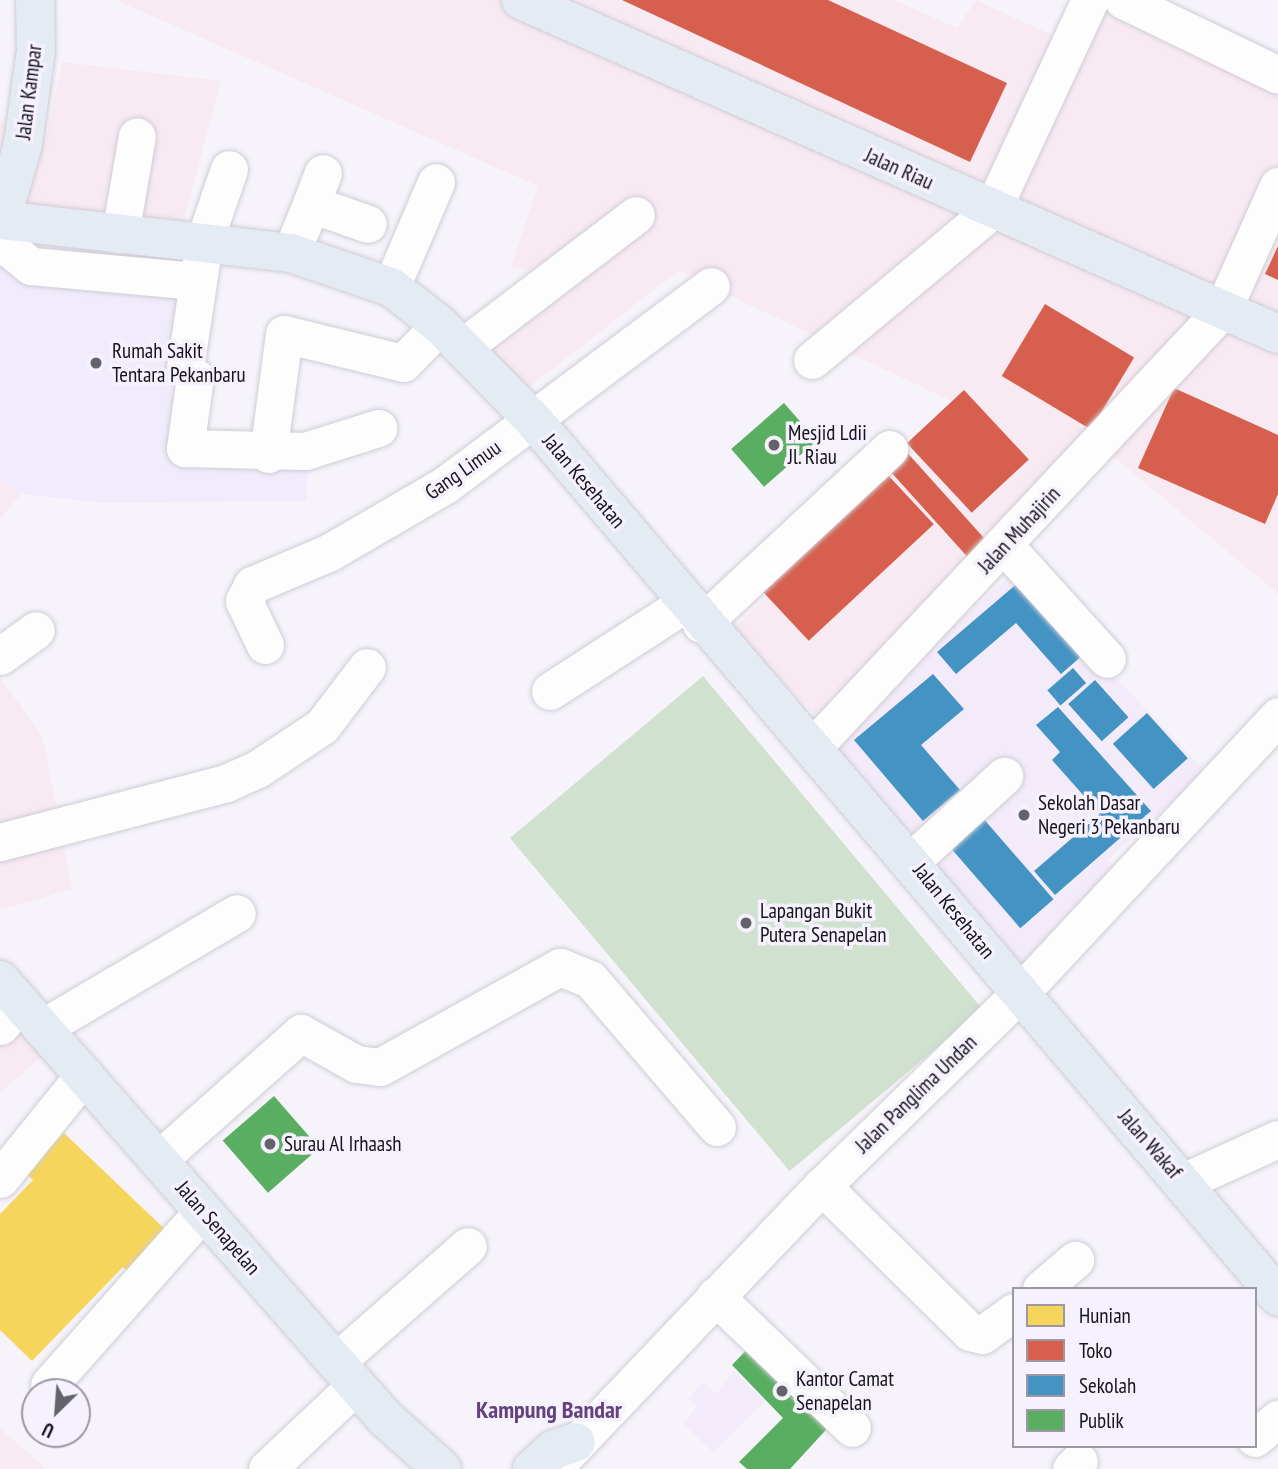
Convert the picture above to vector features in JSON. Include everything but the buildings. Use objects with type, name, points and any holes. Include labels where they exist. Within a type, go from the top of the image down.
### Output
[{"type":"main road","name":"Jalan Kampar","points":[[0,228],[23,144],[36,50],[36,0]]},
{"type":"main road","name":"Jalan Riau","points":[[522,0],[992,210],[1278,334]]},
{"type":"main road","name":"Jalan Kesehatan","points":[[0,228],[120,234],[291,253],[391,287],[452,335],[534,421],[693,613],[912,860],[1020,993]]},
{"type":"main road","name":"Jalan Wakaf","points":[[1020,993],[1278,1296]]},
{"type":"main road","name":"Jalan Senapelan","points":[[16,1009],[84,1075],[385,1418],[442,1469]]},
{"type":"main road","points":[[385,1418],[415,1469]]},
{"type":"street","points":[[812,360],[992,210],[1090,0]]},
{"type":"street","points":[[1123,0],[1173,9],[1278,75]]},
{"type":"street","points":[[120,234],[137,136]]},
{"type":"street","points":[[229,169],[204,242],[196,281],[185,448],[268,454],[342,442],[378,428]]},
{"type":"street","points":[[391,287],[436,182]]},
{"type":"street","name":"Jalan Muhajirin","points":[[812,748],[1005,546],[1223,309],[1278,186]]},
{"type":"street","points":[[291,253],[317,189],[368,224]]},
{"type":"street","points":[[268,454],[284,334],[403,363],[452,335],[636,215]]},
{"type":"street","points":[[0,228],[31,266],[196,281]]},
{"type":"street","name":"Gang Limuu","points":[[265,645],[244,601],[252,585],[376,528],[534,421],[711,286]]},
{"type":"street","points":[[550,691],[693,613],[888,449]]},
{"type":"street","points":[[1005,546],[1107,660]]},
{"type":"street","points":[[0,656],[36,630]]},
{"type":"street","points":[[0,842],[259,768],[322,726],[367,667]]},
{"type":"street","name":"Jalan Panglima Undan","points":[[559,1461],[822,1186],[1020,993],[1278,716]]},
{"type":"street","points":[[912,860],[1004,776]]},
{"type":"street","points":[[16,1009],[237,913]]},
{"type":"street","points":[[159,1159],[302,1033],[356,1064],[380,1067],[560,967],[590,979],[717,1127]]},
{"type":"street","points":[[0,1179],[84,1075]]},
{"type":"street","points":[[1183,1182],[1278,1139]]},
{"type":"street","points":[[822,1186],[970,1332],[982,1335],[1012,1313]]},
{"type":"street","points":[[55,1378],[203,1211]]},
{"type":"street","points":[[267,1469],[347,1373],[468,1246]]},
{"type":"street","points":[[1043,1287],[1074,1260]]},
{"type":"street","points":[[715,1296],[852,1429]]},
{"type":"street","points":[[1257,1436],[1278,1419]]},
{"type":"shaded area","points":[[116,0],[894,0],[957,28],[976,0],[1083,49],[1107,0],[1278,76],[1278,594],[1104,449],[831,730],[732,630],[968,409],[678,271],[528,388],[479,341],[546,276],[511,266],[538,186]]},
{"type":"shaded area","points":[[62,62],[221,81],[181,231],[22,215],[0,256],[0,120],[46,140]]},
{"type":"shaded area","name":"Rumah Sakit Tentara Pekanbaru","points":[[0,262],[212,272],[174,455],[308,462],[306,501],[104,503],[21,494],[0,479]]},
{"type":"shaded area","points":[[0,479],[21,494],[0,519]]},
{"type":"shaded area","name":"Sekolah Dasar Negeri 3 Pekanbaru","points":[[1015,572],[1205,771],[1108,860],[1127,881],[1031,975],[824,738]]},
{"type":"shaded area","points":[[0,677],[43,738],[72,889],[0,910]]},
{"type":"shaded area","points":[[0,972],[67,1035],[0,1093]]},
{"type":"shaded area","points":[[734,1371],[765,1401],[714,1453],[683,1423],[697,1407],[688,1398],[703,1382],[716,1394]]},
{"type":"shaded area","points":[[0,1428],[47,1469],[0,1469]]},
{"type":"green space","name":"Lapangan Bukit Putera Senapelan","points":[[703,676],[983,1009],[790,1171],[510,838]]},
{"type":"place","name":"Rumah Sakit Tentara Pekanbaru","points":[[96,363]]},
{"type":"place","name":"Mesjid Ldii Jl. Riau","points":[[774,445]]},
{"type":"place","name":"Sekolah Dasar Negeri 3 Pekanbaru","points":[[1024,815]]},
{"type":"place","name":"Lapangan Bukit Putera Senapelan","points":[[746,923]]},
{"type":"place","name":"Surau Al Irhaash","points":[[270,1144]]},
{"type":"place","name":"Kantor Camat Senapelan","points":[[782,1391]]},
{"type":"district","name":"Kampung Bandar","points":[[549,1410]]}]
